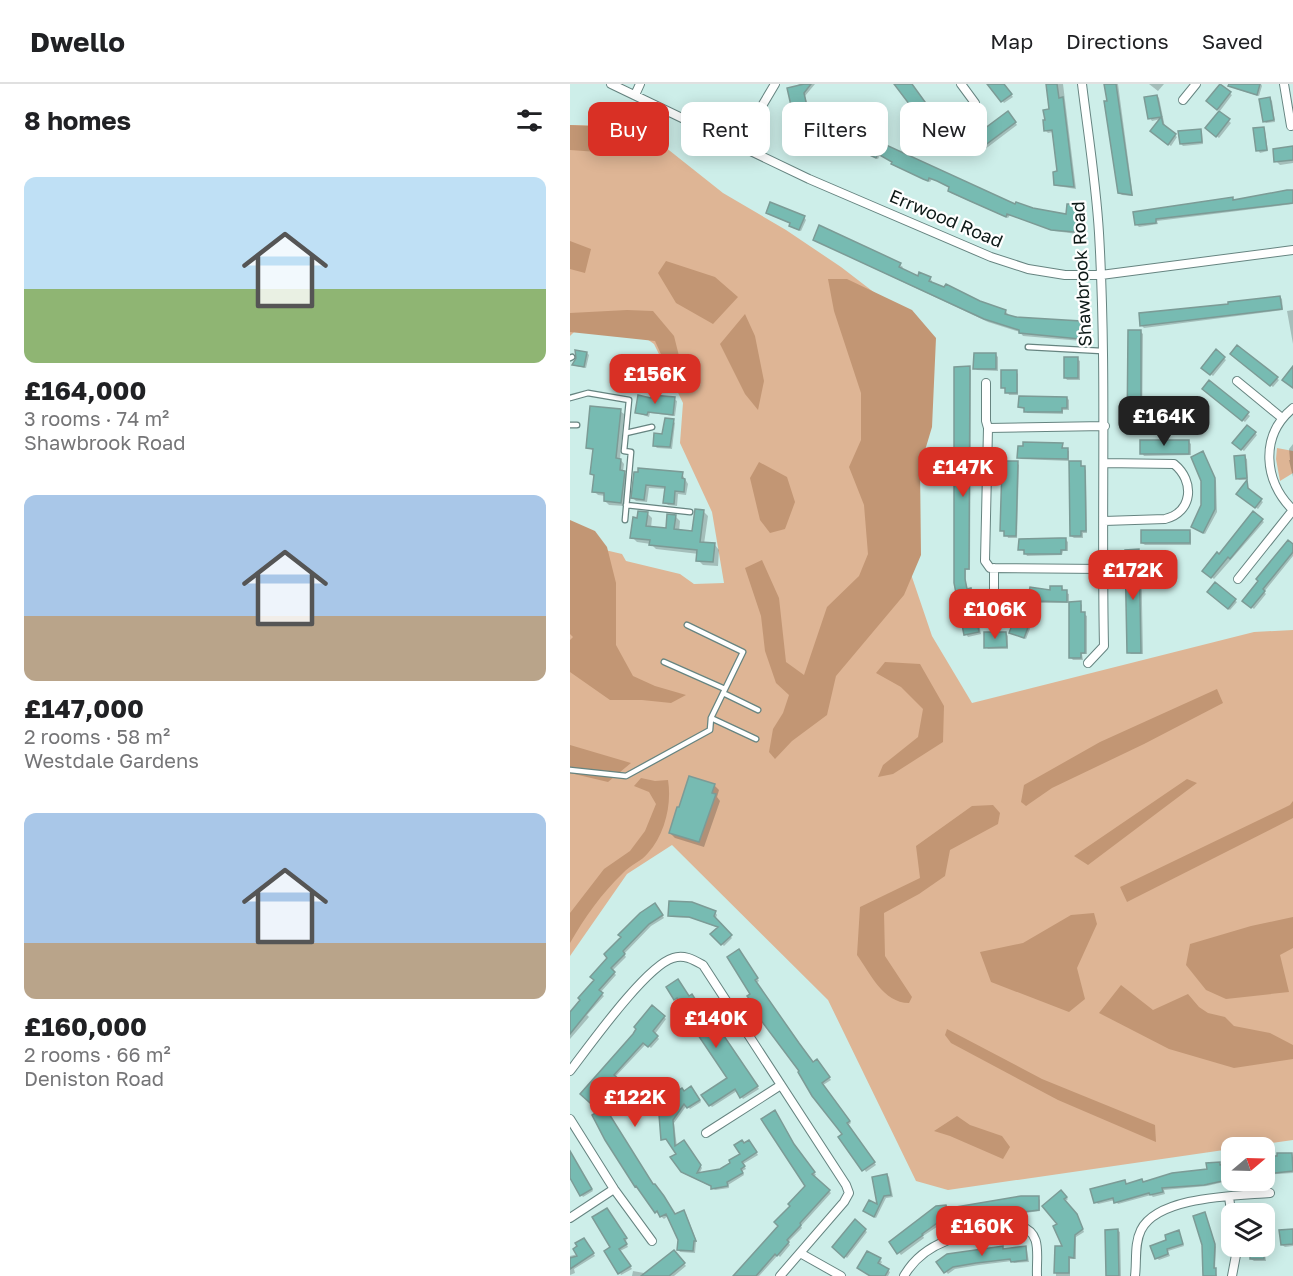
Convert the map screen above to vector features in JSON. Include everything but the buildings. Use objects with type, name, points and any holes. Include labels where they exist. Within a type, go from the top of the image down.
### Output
[{"type":"street","name":"Errwood Road","points":[[611,84],[681,117]]},
{"type":"street","points":[[635,94],[640,84]]},
{"type":"street","points":[[764,102],[775,84]]},
{"type":"street","points":[[961,84],[974,102]]},
{"type":"street","name":"Shawbrook Road","points":[[1082,84],[1095,191],[1101,275],[1105,426],[1102,569],[1104,646],[1088,663]]},
{"type":"street","points":[[1183,100],[1196,84]]},
{"type":"street","points":[[1284,84],[1291,126]]},
{"type":"street","name":"Errwood Road","points":[[761,156],[991,257],[1028,269],[1065,275],[1101,275],[1293,250]]},
{"type":"street","points":[[1237,381],[1282,418]]},
{"type":"street","points":[[986,383],[988,428],[985,561],[990,568],[1102,569]]},
{"type":"street","points":[[1238,579],[1293,510],[1276,491],[1269,467],[1271,441],[1282,418],[1293,408]]},
{"type":"street","points":[[988,428],[1105,426]]},
{"type":"street","points":[[1104,463],[1174,464],[1185,477],[1188,495],[1181,512],[1175,517],[1104,521]]},
{"type":"street","points":[[994,568],[994,624]]},
{"type":"street","points":[[570,1071],[659,964],[675,957],[683,957],[703,965],[849,1193],[844,1202],[780,1276]]},
{"type":"street","points":[[706,1133],[781,1084]]},
{"type":"street","points":[[570,1119],[614,1189],[652,1241]]},
{"type":"street","points":[[570,1218],[614,1189]]},
{"type":"street","points":[[1135,1276],[1137,1241],[1141,1229],[1152,1218],[1170,1208],[1197,1199],[1270,1193]]},
{"type":"street","points":[[1229,1197],[1230,1203]]},
{"type":"street","points":[[904,1276],[911,1265],[931,1247],[951,1238],[1020,1226],[1031,1230],[1036,1238],[1036,1276]]},
{"type":"street","points":[[800,1253],[841,1276]]},
{"type":"street","points":[[1232,1276],[1236,1257]]},
{"type":"lane","points":[[1028,347],[1102,351]]},
{"type":"lane","points":[[570,398],[588,393],[629,400],[624,451],[631,452],[625,520]]},
{"type":"lane","points":[[570,425],[577,425]]},
{"type":"lane","points":[[626,433],[652,427]]},
{"type":"lane","points":[[627,504],[690,512]]},
{"type":"lane","points":[[570,770],[626,776],[710,730],[711,718],[743,651],[687,625]]},
{"type":"lane","points":[[664,662],[758,710]]},
{"type":"lane","points":[[711,718],[756,739]]},
{"type":"shaded area","points":[[570,125],[588,125],[588,156],[669,156],[669,150],[723,193],[786,230],[841,267],[897,310],[897,533],[932,636],[972,703],[1254,632],[1293,630],[1293,1140],[1275,1143],[1275,1137],[1221,1137],[1221,1150],[948,1190],[916,1181],[828,1000],[672,845],[627,874],[570,956],[570,538],[588,546],[622,554],[626,561],[680,574],[694,584],[724,583],[712,512],[680,443],[683,403],[654,344],[640,334],[578,328],[570,336]]},
{"type":"shaded area","points":[[570,125],[588,126],[588,151],[570,150]]},
{"type":"shaded area","points":[[570,241],[591,249],[585,273],[570,269]]},
{"type":"shaded area","points":[[666,261],[715,277],[738,297],[713,324],[676,303],[658,273]]},
{"type":"shaded area","points":[[828,279],[847,279],[912,310],[936,338],[932,427],[920,467],[921,555],[904,595],[836,676],[827,715],[792,741],[775,759],[769,752],[773,729],[783,713],[789,695],[776,683],[765,651],[761,616],[745,568],[762,560],[779,598],[786,662],[804,675],[827,607],[859,576],[868,554],[864,505],[849,467],[861,440],[861,393],[834,311]]},
{"type":"shaded area","points":[[653,311],[674,336],[683,372],[670,374],[655,341],[570,332],[570,313]]},
{"type":"shaded area","points":[[745,314],[755,336],[764,381],[758,410],[745,394],[720,344]]},
{"type":"shaded area","points":[[1277,448],[1293,451],[1293,473],[1280,481],[1276,459]]},
{"type":"shaded area","points":[[759,462],[787,477],[795,502],[785,529],[770,533],[760,520],[750,478]]},
{"type":"shaded area","points":[[570,520],[595,531],[607,547],[616,583],[616,645],[633,676],[655,686],[686,695],[671,703],[610,700],[570,672],[570,640],[573,637],[570,634]]},
{"type":"shaded area","points":[[885,662],[920,664],[944,706],[943,742],[893,774],[878,777],[883,765],[918,737],[923,709],[901,687],[876,673]]},
{"type":"shaded area","points":[[1217,689],[1223,703],[1052,788],[1026,806],[1021,802],[1024,785],[1100,742]]},
{"type":"shaded area","points":[[570,745],[631,763],[608,782],[570,773]]},
{"type":"shaded area","points":[[641,778],[655,781],[668,780],[668,809],[663,828],[645,856],[626,870],[601,898],[570,943],[570,913],[604,869],[630,851],[645,831],[656,804],[649,792],[634,786]]},
{"type":"shaded area","points":[[1187,779],[1197,783],[1088,865],[1074,856]]},
{"type":"shaded area","points":[[1293,801],[1293,818],[1127,902],[1120,887],[1290,805]]},
{"type":"shaded area","points":[[993,805],[1000,813],[998,824],[950,850],[945,876],[919,894],[884,913],[885,956],[912,997],[909,1003],[900,1002],[878,986],[857,955],[860,907],[920,878],[916,846],[972,806]]},
{"type":"shaded area","points":[[1094,913],[1097,924],[1077,968],[1085,999],[1069,1012],[991,982],[980,952],[1023,943],[1071,915]]},
{"type":"shaded area","points":[[1293,917],[1293,948],[1280,955],[1289,992],[1226,999],[1206,990],[1186,965],[1190,944],[1251,926]]},
{"type":"shaded area","points":[[1121,985],[1153,1010],[1188,994],[1199,1007],[1208,1013],[1225,1017],[1234,1026],[1270,1033],[1293,1045],[1293,1059],[1234,1068],[1169,1049],[1099,1013]]},
{"type":"shaded area","points":[[947,1029],[1042,1079],[1155,1125],[1156,1142],[1058,1100],[951,1043],[945,1035]]},
{"type":"shaded area","points":[[957,1116],[970,1125],[1002,1136],[1010,1147],[1003,1159],[934,1131]]}]
